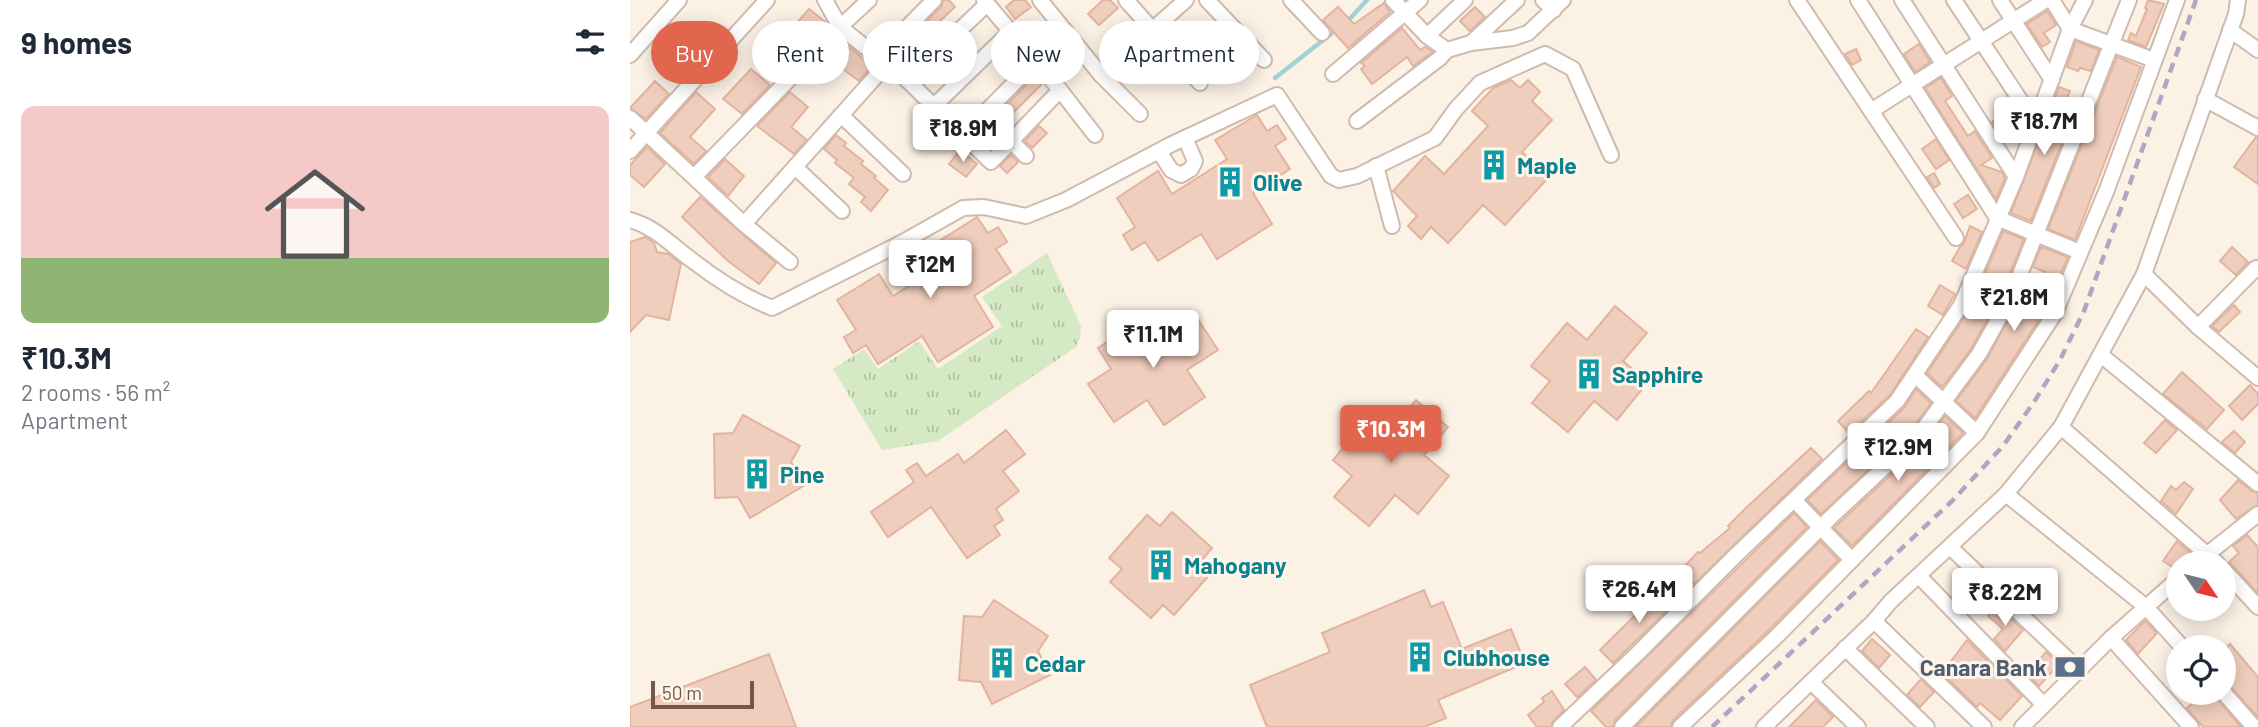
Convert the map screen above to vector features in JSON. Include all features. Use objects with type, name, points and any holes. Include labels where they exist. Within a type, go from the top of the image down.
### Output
[{"type":"street","points":[[630,55],[679,0]]},
{"type":"street","points":[[630,150],[767,0]]},
{"type":"street","points":[[825,0],[837,21]]},
{"type":"street","points":[[846,21],[869,0]]},
{"type":"street","points":[[916,21],[934,0]]},
{"type":"street","points":[[1040,0],[1099,73]]},
{"type":"street","points":[[1126,0],[1143,21]]},
{"type":"street","points":[[1160,21],[1185,0]]},
{"type":"street","points":[[1207,0],[1264,60]]},
{"type":"street","points":[[1291,0],[1322,33]]},
{"type":"street","points":[[1393,0],[1427,36],[1447,50]]},
{"type":"street","points":[[1333,74],[1420,0]]},
{"type":"street","points":[[1427,36],[1465,0]]},
{"type":"street","points":[[1471,43],[1517,0]]},
{"type":"street","points":[[1797,0],[1955,238]]},
{"type":"street","points":[[1858,0],[1997,218],[2080,252]]},
{"type":"street","points":[[1902,0],[2016,177]]},
{"type":"street","points":[[1954,0],[2036,124]]},
{"type":"street","points":[[2000,0],[2052,80]]},
{"type":"street","points":[[1871,111],[2013,19],[2049,0],[2070,29],[2154,60]]},
{"type":"street","points":[[1560,727],[1897,401],[1961,305],[2016,177],[2070,29],[2085,0]]},
{"type":"street","points":[[1622,727],[1820,528],[1919,435],[1979,354],[2011,297],[2129,0]]},
{"type":"street","points":[[1679,727],[1777,636],[1977,433],[2054,313],[2106,192],[2177,0]]},
{"type":"street","points":[[1764,727],[1874,621],[1891,601],[2006,494],[2061,427],[2144,274],[2231,30],[2238,0]]},
{"type":"street","points":[[966,21],[985,2],[1001,21]]},
{"type":"street","points":[[1357,121],[1447,50],[1528,33],[1553,3]]},
{"type":"street","points":[[2231,30],[2258,50]]},
{"type":"street","points":[[849,34],[863,46]]},
{"type":"street","points":[[934,106],[991,50]]},
{"type":"street","points":[[630,220],[651,228],[694,262],[772,308],[901,243],[963,208],[984,207],[1026,216],[1066,200],[1158,151],[1277,95],[1331,176],[1339,180],[1357,176],[1435,138],[1456,109],[1480,83],[1545,54],[1573,69],[1611,155]]},
{"type":"street","points":[[695,176],[785,84]]},
{"type":"street","points":[[744,223],[841,115],[865,84]]},
{"type":"street","points":[[911,84],[991,162],[1060,90]]},
{"type":"street","points":[[963,135],[1013,84]]},
{"type":"street","points":[[1055,84],[1095,135]]},
{"type":"street","points":[[1110,84],[1140,114]]},
{"type":"street","points":[[2205,99],[2258,128]]},
{"type":"street","points":[[841,115],[902,174]]},
{"type":"street","points":[[630,118],[744,223],[790,261]]},
{"type":"street","points":[[1158,151],[1171,170],[1181,175],[1191,169],[1195,161],[1185,138]]},
{"type":"street","points":[[1011,141],[1026,156]]},
{"type":"street","points":[[1376,166],[1391,226]]},
{"type":"street","points":[[795,167],[842,211]]},
{"type":"street","points":[[2198,327],[2257,268]]},
{"type":"street","points":[[2144,274],[2198,327],[2258,378]]},
{"type":"street","points":[[2101,355],[2258,484]]},
{"type":"street","points":[[1915,375],[1977,433]]},
{"type":"street","points":[[2061,427],[2207,551]]},
{"type":"street","points":[[2006,494],[2146,607],[2171,635]]},
{"type":"street","points":[[1794,500],[1852,560]]},
{"type":"street","points":[[2209,551],[2258,514]]},
{"type":"street","points":[[1950,547],[2079,670]]},
{"type":"street","points":[[1919,576],[2043,704]]},
{"type":"street","points":[[2236,583],[2258,607]]},
{"type":"street","points":[[2022,727],[2111,638],[2166,589]]},
{"type":"street","points":[[1874,621],[1984,727]]},
{"type":"street","points":[[2111,638],[2191,727]]},
{"type":"street","points":[[1845,648],[1927,727]]},
{"type":"street","points":[[1811,682],[1858,727]]},
{"type":"street","points":[[2235,705],[2254,727]]},
{"type":"green space","points":[[1047,253],[1081,326],[1076,347],[938,441],[882,450],[833,369],[864,349],[878,369],[919,341],[938,369],[1002,326],[982,297]]},
{"type":"building","points":[[943,0],[949,0],[955,7],[940,21],[927,21],[941,7]]},
{"type":"building","points":[[1014,0],[1025,0],[1031,7],[1015,19],[1006,7]]},
{"type":"building","points":[[1103,0],[1110,0],[1118,8],[1103,21],[1099,21],[1099,25],[1088,14]]},
{"type":"building","points":[[2148,0],[2164,4],[2146,47],[2128,40],[2131,33],[2136,36]]},
{"type":"building","points":[[1384,3],[1390,12],[1348,48],[1323,20],[1338,7],[1354,24]]},
{"type":"building","points":[[1475,7],[1485,17],[1470,31],[1460,21]]},
{"type":"building","points":[[809,9],[824,21],[798,21]]},
{"type":"building","points":[[2047,11],[2056,25],[2044,33],[2050,42],[2042,47],[2027,24]]},
{"type":"building","points":[[1402,28],[1420,50],[1425,47],[1433,52],[1413,66],[1407,57],[1372,84],[1361,69],[1365,66],[1361,63]]},
{"type":"building","points":[[2076,41],[2099,50],[2091,71],[2080,68],[2078,71],[2067,67]]},
{"type":"building","points":[[1919,44],[1930,62],[1915,72],[1904,54]]},
{"type":"building","points":[[849,47],[863,58],[863,76],[859,81],[849,74]]},
{"type":"building","points":[[1856,49],[1861,60],[1852,65],[1845,54]]},
{"type":"building","points":[[2117,57],[2141,67],[2075,240],[2048,229]]},
{"type":"building","points":[[751,69],[752,84],[770,85],[742,114],[723,99]]},
{"type":"building","points":[[1941,78],[1952,96],[1945,101],[1968,136],[1975,131],[1992,158],[1981,165],[2002,172],[2005,178],[1996,199],[1925,88]]},
{"type":"building","name":"Maple","points":[[1511,80],[1520,88],[1528,80],[1540,92],[1532,101],[1552,120],[1522,152],[1549,177],[1505,225],[1483,205],[1448,243],[1431,227],[1421,239],[1408,226],[1417,216],[1393,191],[1425,156],[1444,174],[1488,126],[1472,111],[1493,88]]},
{"type":"building","points":[[652,84],[658,84],[669,94],[646,119],[630,108]]},
{"type":"building","points":[[1027,84],[1042,84],[992,134],[985,127]]},
{"type":"building","points":[[2059,87],[2070,91],[2064,105],[2075,109],[2031,221],[2011,213]]},
{"type":"building","points":[[696,92],[715,109],[690,137],[706,151],[694,164],[660,133]]},
{"type":"building","points":[[790,92],[808,107],[791,127],[807,140],[794,154],[757,126]]},
{"type":"building","name":"Olive","points":[[1257,115],[1267,131],[1277,125],[1286,139],[1275,146],[1290,169],[1253,193],[1272,224],[1217,259],[1201,234],[1158,261],[1145,242],[1132,250],[1123,235],[1135,227],[1117,198],[1158,171],[1172,194],[1227,159],[1215,140]]},
{"type":"building","points":[[2001,115],[2008,126],[1998,132],[1992,122]]},
{"type":"building","points":[[1039,126],[1047,133],[1032,148],[1025,141]]},
{"type":"building","points":[[836,135],[888,190],[871,211],[861,202],[865,197],[849,184],[854,178],[835,163],[837,160],[824,149]]},
{"type":"building","points":[[2256,137],[2258,138],[2258,184],[2234,167]]},
{"type":"building","points":[[1936,139],[1949,160],[1936,169],[1922,149]]},
{"type":"building","points":[[647,147],[665,164],[644,187],[630,175],[630,165]]},
{"type":"building","points":[[960,150],[977,164],[966,177],[949,164]]},
{"type":"building","points":[[1011,155],[1018,162],[1007,173],[1000,166]]},
{"type":"building","points":[[725,159],[744,176],[728,196],[708,177]]},
{"type":"building","points":[[1934,173],[1940,184],[1934,188],[1927,177]]},
{"type":"building","points":[[1968,195],[1977,209],[1963,218],[1954,204]]},
{"type":"building","points":[[700,197],[776,263],[759,284],[728,261],[682,217]]},
{"type":"building","points":[[977,217],[988,233],[998,227],[1007,242],[996,249],[1011,272],[974,296],[993,327],[938,362],[922,336],[878,364],[866,345],[853,353],[844,337],[856,330],[837,300],[879,274],[893,296],[948,261],[936,243]]},
{"type":"building","points":[[1970,226],[1982,232],[1966,269],[1952,261],[1964,243]]},
{"type":"building","points":[[2003,231],[2024,239],[2002,293],[1971,349],[1942,387],[1927,373],[1970,309]]},
{"type":"building","points":[[645,237],[654,243],[657,252],[669,254],[681,264],[669,320],[646,315],[630,332],[630,242]]},
{"type":"building","points":[[2041,247],[2068,257],[2042,315],[1975,418],[1956,401],[1987,359],[2024,290],[2033,295],[2045,272],[2033,267]]},
{"type":"building","points":[[2232,247],[2248,262],[2236,275],[2220,261]]},
{"type":"building","points":[[1940,285],[1955,294],[1943,315],[1928,306]]},
{"type":"building","points":[[2234,305],[2240,312],[2219,332],[2212,326]]},
{"type":"building","name":"Sapphire","points":[[1615,306],[1647,333],[1623,361],[1648,382],[1617,420],[1594,401],[1568,432],[1532,403],[1550,381],[1531,366],[1567,323],[1587,340]]},
{"type":"building","points":[[1195,315],[1218,350],[1187,370],[1205,397],[1164,425],[1147,400],[1114,422],[1088,384],[1111,369],[1098,348],[1144,318],[1158,340]]},
{"type":"building","points":[[1916,329],[1928,337],[1890,395],[1849,433],[1838,421],[1869,391],[1871,393]]},
{"type":"building","points":[[2182,372],[2224,410],[2207,429],[2163,394]]},
{"type":"building","points":[[2250,385],[2258,394],[2258,404],[2242,420],[2229,406]]},
{"type":"building","points":[[1916,389],[1931,403],[1912,429],[1821,514],[1807,500],[1904,408]]},
{"type":"building","points":[[1416,400],[1448,427],[1424,455],[1449,476],[1418,514],[1395,495],[1369,526],[1334,497],[1352,476],[1333,460],[1368,417],[1388,434]]},
{"type":"building","name":"Pine","points":[[743,415],[800,446],[791,462],[805,485],[750,518],[738,497],[715,498],[714,434],[733,433]]},
{"type":"building","points":[[1945,416],[1963,433],[1852,546],[1834,528],[1926,442]]},
{"type":"building","points":[[2165,420],[2177,430],[2156,453],[2144,443]]},
{"type":"building","points":[[1006,430],[1025,454],[1003,471],[1019,491],[996,509],[1003,520],[994,526],[1000,535],[967,558],[931,507],[888,537],[871,512],[914,482],[906,470],[917,463],[926,476],[958,454],[964,463]]},
{"type":"building","points":[[2234,431],[2245,442],[2235,453],[2222,442]]},
{"type":"building","points":[[1811,448],[1822,459],[1694,584],[1680,571],[1698,552],[1730,528],[1728,526],[1748,506]]},
{"type":"building","points":[[2238,480],[2258,493],[2258,505],[2236,519],[2220,500]]},
{"type":"building","points":[[2184,482],[2193,489],[2176,514],[2161,501],[2171,486],[2176,490]]},
{"type":"building","name":"Mahogany","points":[[1172,512],[1212,548],[1200,562],[1212,572],[1174,615],[1163,605],[1151,618],[1110,582],[1122,569],[1109,558],[1147,515],[1160,526]]},
{"type":"building","points":[[1794,513],[1807,527],[1615,720],[1613,727],[1606,727],[1591,711]]},
{"type":"building","points":[[2247,535],[2258,547],[2258,593],[2236,569],[2236,556],[2239,553],[2233,546]]},
{"type":"building","points":[[1820,541],[1838,560],[1770,629],[1673,720],[1671,727],[1636,727]]},
{"type":"building","points":[[2177,541],[2189,551],[2170,551]]},
{"type":"building","points":[[1664,587],[1678,600],[1613,663],[1600,650]]},
{"type":"building","name":"Clubhouse","points":[[1424,590],[1431,607],[1443,602],[1462,649],[1511,629],[1525,663],[1438,700],[1446,718],[1424,727],[1267,727],[1250,685],[1330,652],[1322,633]]},
{"type":"building","name":"Cedar","points":[[994,600],[1048,636],[1038,651],[1050,675],[992,704],[981,682],[959,680],[964,616],[982,617]]},
{"type":"building","points":[[1997,605],[2023,630],[2005,651],[1994,639],[2003,629],[1988,616]]},
{"type":"building","points":[[2145,621],[2157,633],[2138,654],[2126,640]]},
{"type":"building","points":[[1872,639],[1890,655],[1879,668],[1862,651]]},
{"type":"building","points":[[1967,640],[2022,696],[2000,720],[1980,703],[1977,707],[1942,673]]},
{"type":"building","points":[[2236,651],[2258,677],[2258,717],[2236,693]]},
{"type":"building","points":[[2046,652],[2059,664],[2039,686],[2027,674]]},
{"type":"building","points":[[769,654],[796,727],[630,727],[630,707]]},
{"type":"building","points":[[1585,667],[1596,680],[1577,697],[1565,684]]},
{"type":"building","points":[[1921,679],[1934,692],[1920,707],[1907,695]]},
{"type":"building","points":[[1552,691],[1564,710],[1551,727],[1537,727],[1528,715],[1544,702],[1542,698]]},
{"type":"building","points":[[1816,700],[1833,717],[1823,727],[1789,727]]},
{"type":"building","points":[[2190,705],[2222,705],[2241,727],[2203,727],[2187,708]]},
{"type":"waterway","points":[[1346,23],[1367,0]]},
{"type":"waterway","points":[[1275,78],[1336,30]]},
{"type":"railway","points":[[1712,727],[1952,501],[2003,446],[2034,402],[2060,360],[2084,311],[2196,0]]},
{"type":"place","name":"Maple","points":[[1494,165]]},
{"type":"place","name":"Olive","points":[[1230,182]]},
{"type":"place","name":"Sapphire","points":[[1589,374]]},
{"type":"place","name":"Pine","points":[[757,474]]},
{"type":"place","name":"Mahogany","points":[[1161,565]]},
{"type":"place","name":"Clubhouse","points":[[1420,657]]},
{"type":"place","name":"Cedar","points":[[1002,663]]},
{"type":"place","name":"Canara Bank","points":[[2070,667]]}]
